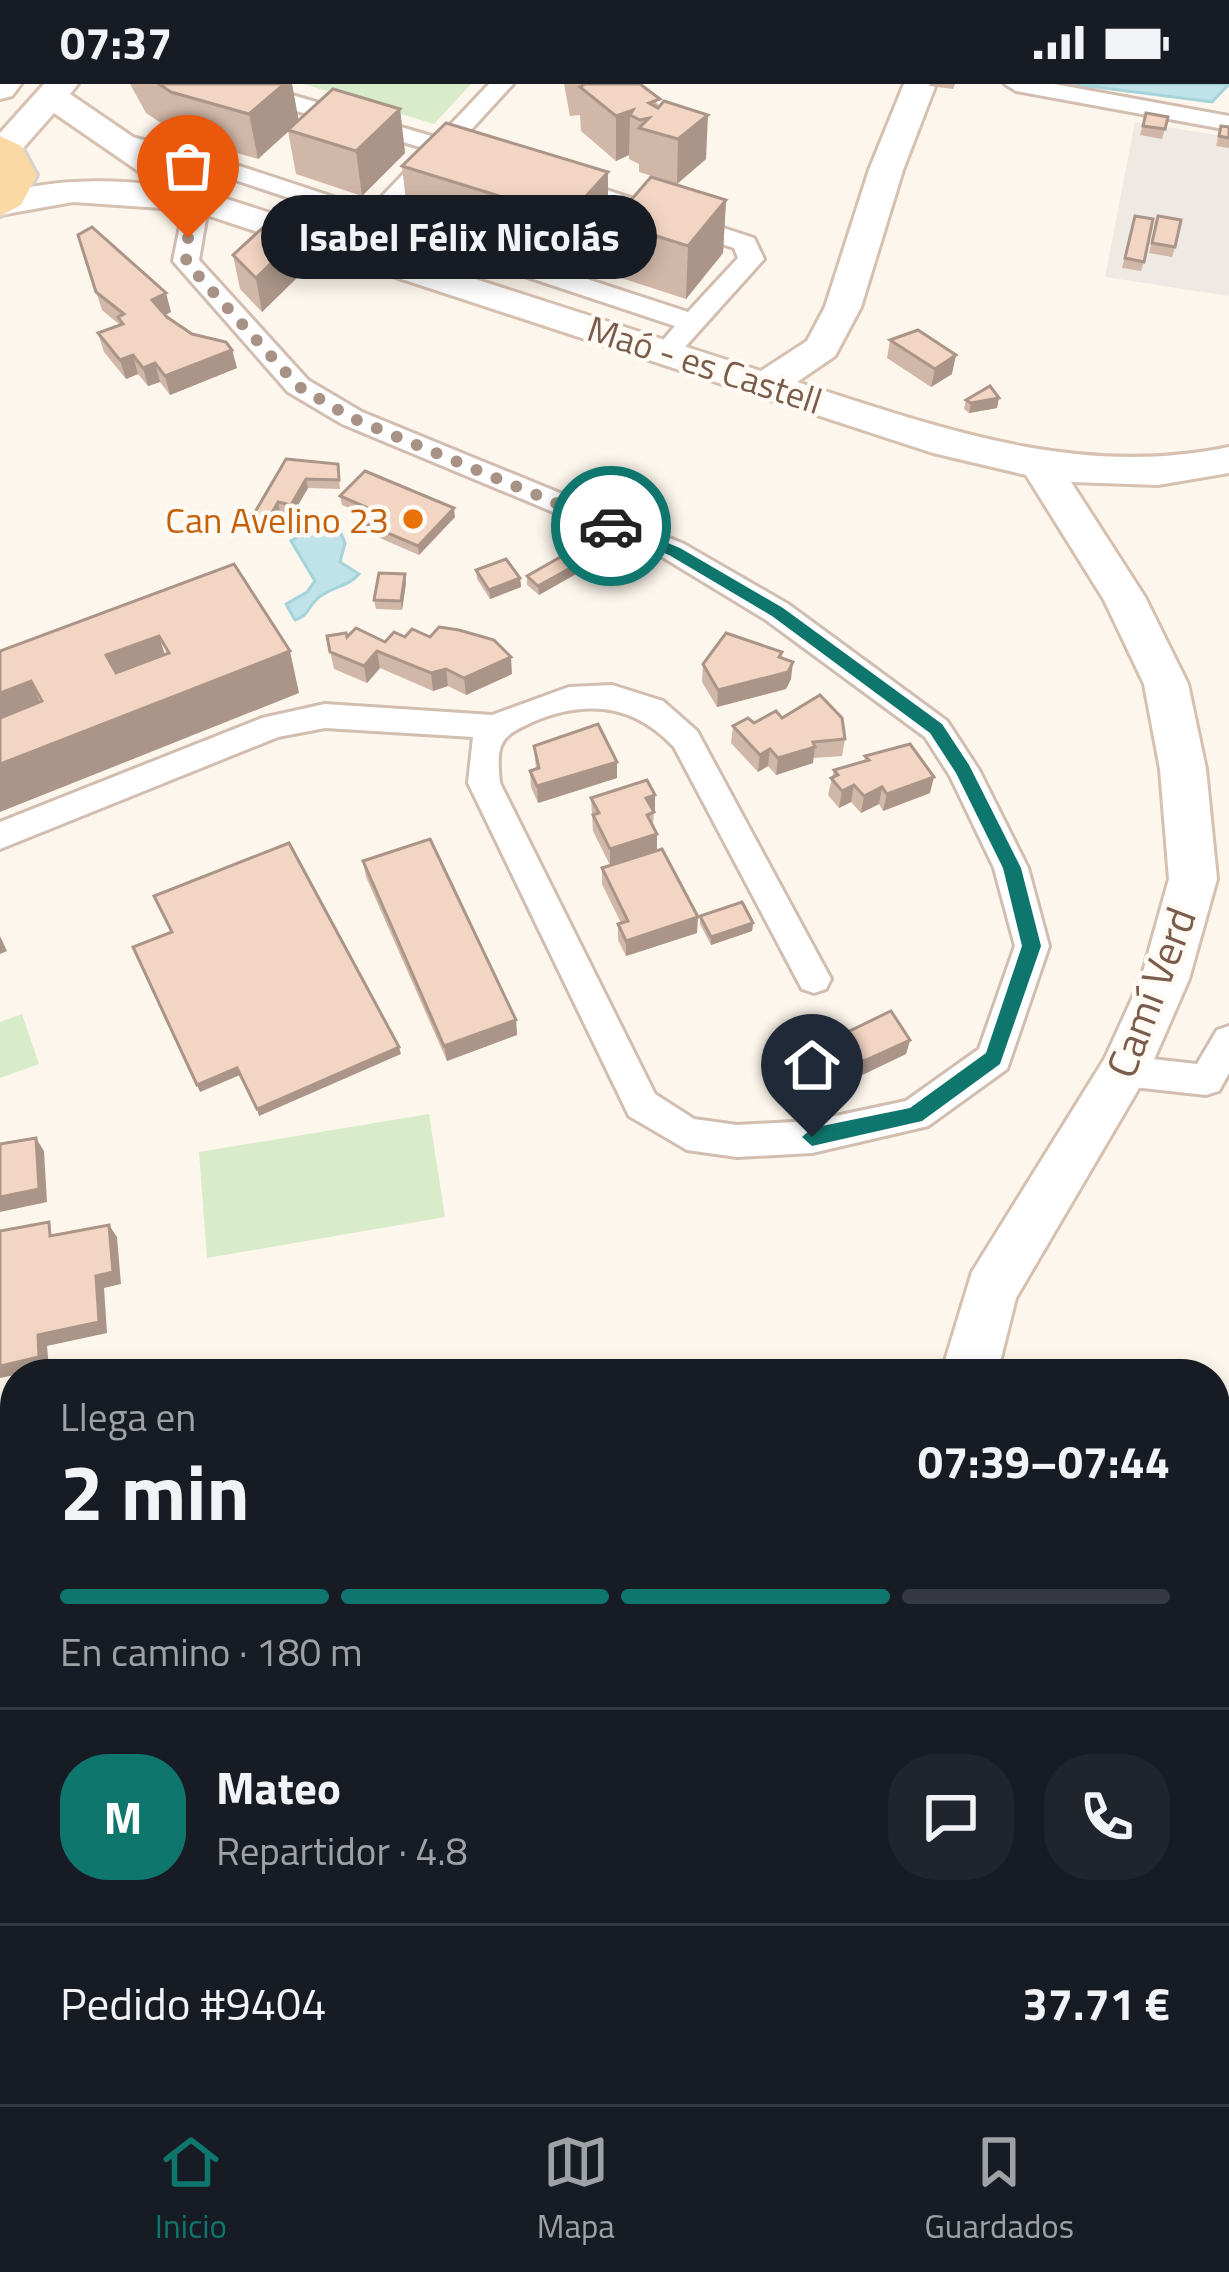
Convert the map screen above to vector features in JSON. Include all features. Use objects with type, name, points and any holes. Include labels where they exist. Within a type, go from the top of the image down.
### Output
[{"type":"street","points":[[375,218],[502,84]]},
{"type":"street","points":[[768,384],[822,348],[843,307],[886,170],[920,84]]},
{"type":"street","points":[[1016,84],[1229,123]]},
{"type":"street","points":[[261,85],[278,98],[502,165]]},
{"type":"street","points":[[5,175],[56,90],[112,139],[156,168],[298,231]]},
{"type":"street","points":[[112,139],[210,164],[693,323]]},
{"type":"street","name":"Maó - es Castell","points":[[5,175],[27,196],[70,191],[193,200],[947,444],[1041,467],[1143,474],[1229,460]]},
{"type":"street","points":[[545,178],[745,243],[751,259],[667,351]]},
{"type":"street","points":[[193,200],[186,262],[298,386],[352,418],[674,551],[777,612],[936,729],[963,770],[1012,868],[1032,946],[994,1058],[915,1115],[812,1137],[737,1141],[687,1134],[642,1105],[484,783],[482,750],[495,728]]},
{"type":"street","name":"Camí Verd","points":[[973,1359],[991,1291],[1124,1071],[1165,979],[1193,879],[1183,769],[1166,684],[1124,597],[1041,467]]},
{"type":"street","points":[[0,836],[273,726],[325,716],[495,728],[547,703],[631,698],[668,715],[686,739],[814,980]]},
{"type":"street","points":[[1124,1071],[1206,1080],[1229,1041]]},
{"type":"shaded area","points":[[1135,122],[1229,137],[1229,296],[1105,277]]},
{"type":"green space","points":[[304,84],[471,84],[434,124]]},
{"type":"green space","points":[[22,1014],[39,1064],[0,1078],[0,1022]]},
{"type":"green space","points":[[429,1114],[445,1217],[207,1258],[199,1152]]},
{"type":"water","points":[[1073,84],[1229,84],[1212,102]]},
{"type":"water","points":[[317,525],[340,531],[345,543],[340,562],[359,574],[321,596],[295,620],[286,604],[307,592],[315,581],[291,541]]},
{"type":"building","points":[[159,84],[284,84],[249,114],[171,92]]},
{"type":"building","points":[[640,84],[660,99],[649,103],[658,108],[664,101],[708,115],[678,139],[639,128],[649,118],[630,115],[633,110],[616,116],[580,87]]},
{"type":"building","points":[[333,89],[400,109],[356,151],[288,130]]},
{"type":"building","points":[[1146,113],[1168,117],[1165,129],[1143,126]]},
{"type":"building","points":[[446,123],[608,172],[567,217],[402,166]]},
{"type":"building","points":[[1221,126],[1229,127],[1229,138],[1219,136]]},
{"type":"building","points":[[651,177],[726,200],[688,246],[612,222]]},
{"type":"building","points":[[1135,216],[1153,219],[1144,262],[1125,258]]},
{"type":"building","points":[[1158,216],[1181,220],[1175,247],[1152,243]]},
{"type":"building","points":[[270,221],[303,232],[256,278],[233,255]]},
{"type":"building","points":[[92,227],[166,293],[152,300],[167,317],[192,334],[226,342],[232,350],[165,376],[155,363],[143,368],[133,355],[120,360],[98,333],[123,324],[118,317],[124,314],[96,292],[78,235]]},
{"type":"building","points":[[918,330],[956,355],[935,369],[890,340]]},
{"type":"building","points":[[990,386],[999,398],[966,400]]},
{"type":"building","points":[[286,459],[338,464],[339,480],[306,479],[291,505],[278,502],[267,522],[251,519]]},
{"type":"building","name":"Can Avelino 23","points":[[365,471],[454,508],[418,546],[364,523],[375,511],[340,496]]},
{"type":"building","points":[[571,551],[583,561],[538,586],[527,576]]},
{"type":"building","points":[[506,559],[520,578],[489,590],[476,570]]},
{"type":"building","points":[[234,564],[290,651],[0,764],[0,718],[42,701],[31,681],[0,693],[0,651]],"holes":[[[159,636],[169,653],[116,673],[106,655]]]},
{"type":"building","points":[[379,573],[405,574],[401,601],[374,600]]},
{"type":"building","points":[[439,627],[494,640],[511,657],[464,678],[446,669],[431,673],[377,651],[364,666],[330,652],[327,636],[346,633],[347,637],[356,628],[385,642],[394,632],[405,637],[412,629],[430,637]]},
{"type":"building","points":[[726,633],[782,652],[779,657],[793,662],[788,672],[718,690],[703,664]]},
{"type":"building","points":[[820,695],[842,718],[845,739],[813,742],[815,747],[778,758],[770,749],[760,755],[733,726],[748,718],[754,723],[776,711],[782,718]]},
{"type":"building","points":[[598,724],[617,762],[537,786],[530,771],[539,768],[534,746]]},
{"type":"building","points":[[910,744],[934,777],[887,794],[882,787],[864,796],[854,785],[842,791],[831,778],[838,775],[834,770],[869,760],[865,756]]},
{"type":"building","points":[[647,780],[655,795],[646,798],[654,812],[647,815],[657,834],[610,849],[593,815],[599,813],[591,798]]},
{"type":"building","points":[[430,839],[516,1020],[444,1046],[363,861]]},
{"type":"building","points":[[289,843],[399,1047],[257,1109],[237,1068],[197,1085],[133,947],[172,932],[154,896]]},
{"type":"building","points":[[662,849],[698,917],[626,941],[618,924],[628,921],[602,868]]},
{"type":"building","points":[[742,902],[753,923],[711,937],[700,916]]},
{"type":"building","points":[[891,1011],[910,1040],[866,1060],[810,1073],[806,1057],[787,1060],[782,1041],[836,1033],[837,1037]]},
{"type":"building","points":[[36,1138],[39,1189],[0,1197],[0,1144]]},
{"type":"building","points":[[49,1222],[50,1236],[109,1225],[113,1272],[96,1276],[99,1322],[38,1335],[39,1357],[0,1359],[0,1231]]},
{"type":"way so far","points":[[188,238],[186,262],[298,386],[352,418],[611,526]]},
{"type":"place","name":"Isabel Félix Nicolás","points":[[188,238]]},
{"type":"place","name":"Can Avelino 23","points":[[413,519]]},
{"type":"route","points":[[611,526],[674,551],[777,612],[936,729],[963,770],[1012,868],[1032,946],[994,1058],[915,1115],[812,1137]]}]
